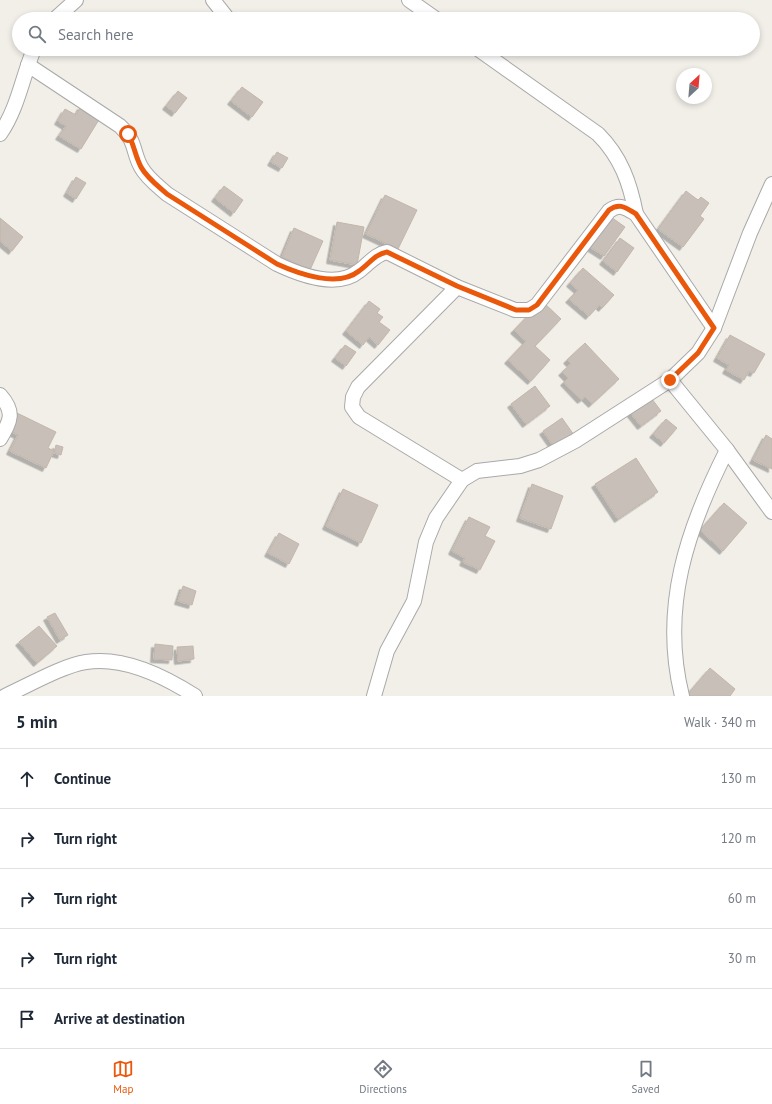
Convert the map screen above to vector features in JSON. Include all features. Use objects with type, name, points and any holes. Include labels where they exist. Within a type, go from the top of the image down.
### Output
[{"type":"street","points":[[63,12],[76,0]]},
{"type":"street","points":[[213,0],[222,12]]},
{"type":"street","points":[[409,0],[426,12]]},
{"type":"street","points":[[0,134],[21,93],[31,56]]},
{"type":"street","points":[[488,56],[598,134],[612,149],[628,181],[636,214],[714,328]]},
{"type":"street","points":[[28,65],[120,126],[128,134],[134,144],[141,166],[151,180],[167,194],[277,264],[293,272],[338,280],[348,278],[358,272],[379,254],[387,252],[457,286],[516,310],[529,310],[537,305],[609,210],[615,206],[623,206],[636,214]]},
{"type":"street","points":[[374,696],[387,650],[414,601],[426,542],[436,518],[462,480],[477,471],[520,466],[539,460],[575,441],[670,380],[698,353],[714,328],[750,234],[772,184]]},
{"type":"street","points":[[457,286],[358,387],[353,397],[352,407],[359,417],[462,480]]},
{"type":"street","points":[[670,380],[727,450],[772,512]]},
{"type":"street","points":[[0,396],[8,405],[10,416],[0,438]]},
{"type":"street","points":[[682,696],[675,655],[675,611],[678,579],[700,509],[727,450]]},
{"type":"street","points":[[5,696],[60,671],[86,662],[118,662],[153,674],[195,696]]},
{"type":"building","points":[[242,87],[263,102],[252,117],[231,101]]},
{"type":"building","points":[[178,91],[187,98],[175,113],[166,106]]},
{"type":"building","points":[[81,106],[100,118],[81,149],[59,136],[66,126],[58,121],[65,109],[76,115]]},
{"type":"building","points":[[277,152],[288,158],[282,168],[271,162]]},
{"type":"building","points":[[76,177],[86,183],[76,199],[67,193]]},
{"type":"building","points":[[224,186],[243,200],[234,213],[215,198]]},
{"type":"building","points":[[686,191],[698,200],[701,197],[709,203],[700,216],[704,219],[683,247],[658,229]]},
{"type":"building","points":[[385,195],[417,210],[398,249],[366,234]]},
{"type":"building","points":[[611,217],[625,227],[604,256],[590,247]]},
{"type":"building","points":[[0,218],[23,237],[12,251],[0,241]]},
{"type":"building","points":[[337,222],[364,227],[357,265],[330,260]]},
{"type":"building","points":[[294,228],[323,241],[310,270],[282,257]]},
{"type":"building","points":[[620,238],[634,248],[617,272],[603,261]]},
{"type":"building","points":[[583,268],[614,295],[602,308],[599,305],[589,316],[569,299],[578,290],[570,283]]},
{"type":"building","points":[[369,301],[380,309],[377,313],[383,317],[379,322],[390,330],[378,345],[369,337],[363,345],[346,331]]},
{"type":"building","points":[[542,301],[561,319],[535,346],[550,360],[531,381],[508,360],[526,341],[514,330]]},
{"type":"building","points":[[730,335],[765,354],[754,373],[749,371],[744,380],[726,370],[729,365],[717,358]]},
{"type":"building","points":[[585,343],[619,379],[592,404],[585,397],[581,400],[564,382],[568,378],[562,372],[571,364],[567,360]]},
{"type":"building","points":[[345,345],[356,352],[346,366],[335,358]]},
{"type":"building","points":[[535,386],[550,406],[526,424],[511,404]]},
{"type":"building","points":[[649,395],[661,411],[641,426],[629,411]]},
{"type":"building","points":[[17,413],[56,432],[48,448],[54,451],[46,468],[10,451],[18,435],[8,430]]},
{"type":"building","points":[[562,418],[574,435],[555,448],[543,431]]},
{"type":"building","points":[[666,419],[677,428],[664,443],[653,434]]},
{"type":"building","points":[[766,435],[772,439],[772,469],[753,460]]},
{"type":"building","points":[[56,445],[63,447],[61,455],[54,453]]},
{"type":"building","points":[[636,458],[658,492],[618,519],[595,484]]},
{"type":"building","points":[[532,484],[563,496],[551,529],[520,518]]},
{"type":"building","points":[[343,489],[378,505],[361,543],[326,526]]},
{"type":"building","points":[[724,503],[747,523],[723,551],[700,530]]},
{"type":"building","points":[[469,517],[490,527],[485,536],[495,541],[480,570],[463,562],[465,558],[452,551]]},
{"type":"building","points":[[279,533],[299,544],[289,564],[268,553]]},
{"type":"building","points":[[183,586],[196,591],[192,605],[178,601]]},
{"type":"building","points":[[55,613],[68,635],[60,640],[47,617]]},
{"type":"building","points":[[39,626],[57,646],[37,663],[19,642]]},
{"type":"building","points":[[155,644],[173,646],[172,660],[154,659]]},
{"type":"building","points":[[193,646],[194,659],[178,661],[177,647]]},
{"type":"building","points":[[710,668],[735,689],[730,696],[686,696]]},
{"type":"route","points":[[128,134],[134,144],[141,166],[151,180],[167,194],[220,229],[277,264],[293,272],[338,280],[348,278],[358,272],[379,254],[387,252],[394,254],[457,286],[516,310],[529,310],[537,305],[609,210],[615,206],[623,206],[636,214],[714,328],[698,353],[670,380]]}]
